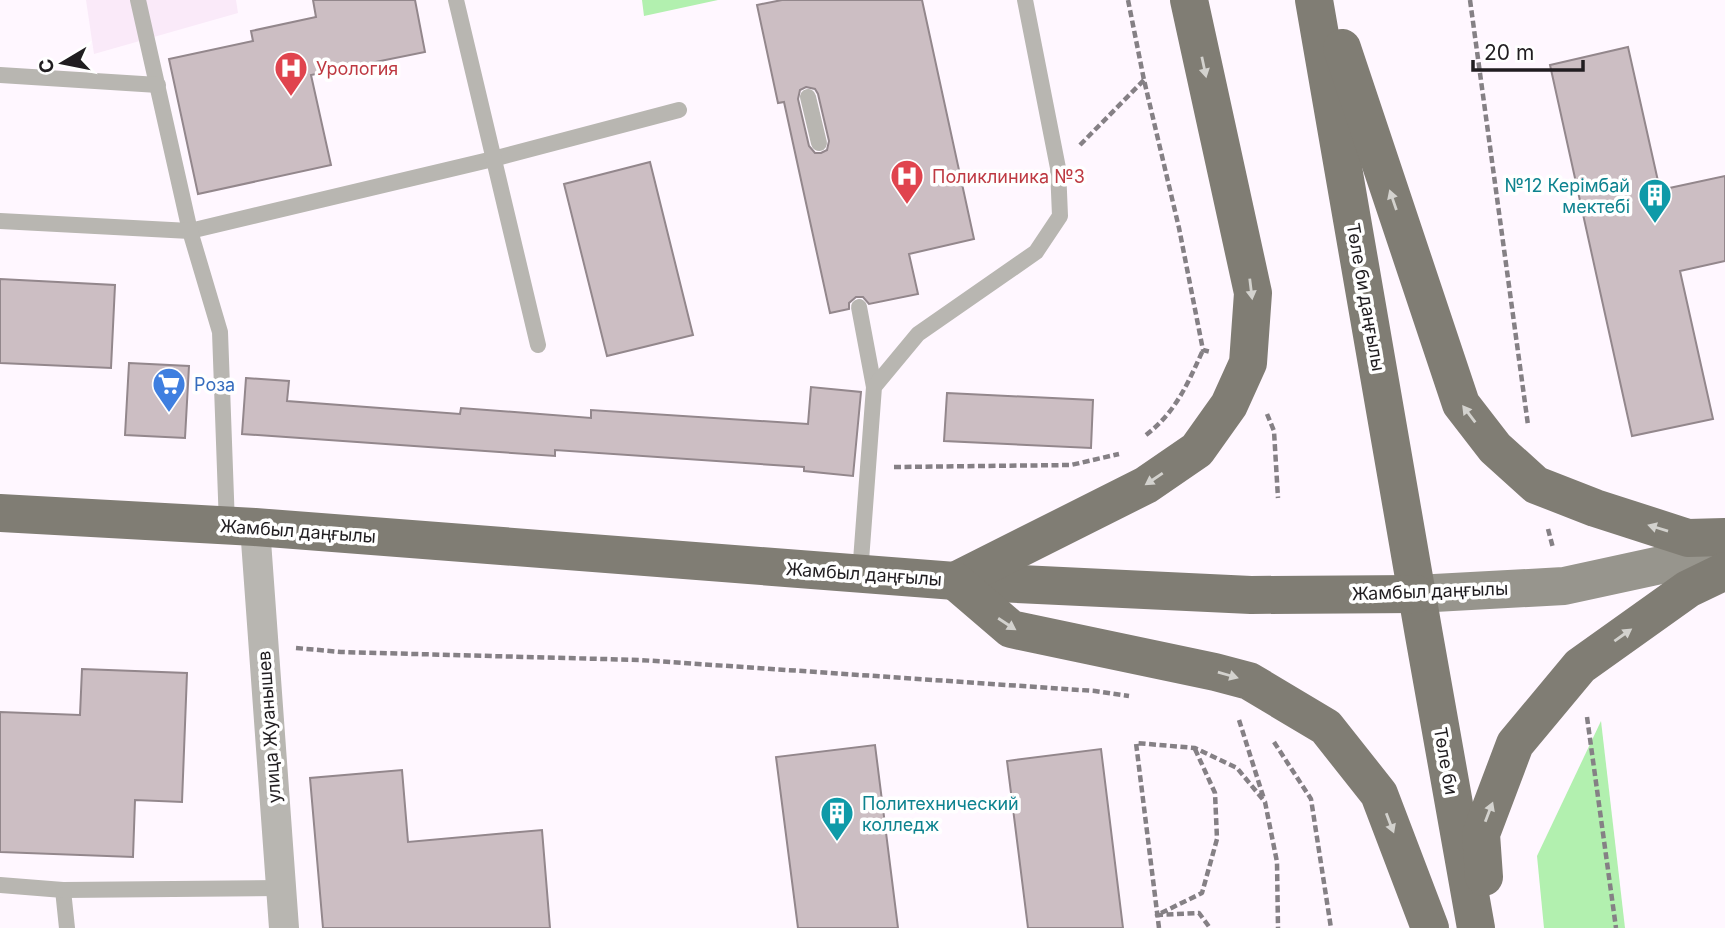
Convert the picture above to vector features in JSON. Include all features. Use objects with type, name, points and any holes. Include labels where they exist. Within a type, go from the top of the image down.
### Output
[{"type":"main road","points":[[1189,0],[1253,293],[1248,363],[1229,405],[1197,450],[1146,485],[955,581],[1011,629],[1215,671],[1249,681],[1326,727],[1379,794],[1430,928]]},
{"type":"main road","name":"Төле би даңғылы","points":[[1314,0],[1416,594]]},
{"type":"main road","points":[[1326,0],[1461,404],[1495,448],[1536,485],[1595,508],[1688,538],[1725,537]]},
{"type":"main road","name":"Жамбыл даңғылы","points":[[0,513],[241,526],[955,581],[1251,595],[1416,594],[1564,586],[1725,551]]},
{"type":"main road","points":[[1486,928],[1481,834],[1515,744],[1580,666],[1688,589],[1725,571]]},
{"type":"main road","name":"Төле би","points":[[1416,594],[1476,928]]},
{"type":"street","name":"улица Жуанышев","points":[[241,526],[263,645],[284,928]]},
{"type":"lane","points":[[138,0],[190,231],[220,332],[241,526]]},
{"type":"lane","points":[[456,0],[538,345]]},
{"type":"lane","points":[[874,387],[918,334],[1036,252],[1060,216],[1058,168],[1026,0]]},
{"type":"lane","points":[[0,75],[158,85]]},
{"type":"lane","points":[[808,97],[819,143]]},
{"type":"lane","points":[[0,221],[190,231],[493,159],[679,110]]},
{"type":"lane","points":[[859,307],[874,387],[860,574]]},
{"type":"lane","points":[[0,885],[63,890],[281,888]]},
{"type":"lane","points":[[63,890],[67,928]]},
{"type":"path","points":[[1128,0],[1179,228],[1202,350],[1184,392],[1158,426],[1140,439]]},
{"type":"path","points":[[1058,168],[1144,80]]},
{"type":"path","points":[[1202,350],[1248,363],[1274,431],[1278,498]]},
{"type":"path","points":[[868,468],[1071,465],[1122,453]]},
{"type":"path","points":[[263,645],[341,652],[640,660],[1095,691],[1133,697]]},
{"type":"path","points":[[1246,720],[1237,713],[1265,802],[1277,862],[1278,928]]},
{"type":"path","points":[[1273,741],[1311,799],[1331,928]]},
{"type":"path","points":[[1158,928],[1136,743],[1195,748],[1237,768],[1265,802]]},
{"type":"path","points":[[1157,915],[1202,893],[1217,839],[1215,793],[1195,748]]},
{"type":"path","points":[[1157,915],[1199,913],[1210,928]]},
{"type":"shaded area","points":[[86,0],[236,0],[238,13],[94,54]]},
{"type":"green space","points":[[642,0],[718,0],[644,16]]},
{"type":"green space","points":[[1601,721],[1625,928],[1544,928],[1537,856]]},
{"type":"building","points":[[313,0],[415,0],[425,52],[311,75],[331,165],[198,194],[169,59],[253,41],[251,31],[316,17]]},
{"type":"building","points":[[782,0],[922,0],[974,239],[909,254],[918,294],[869,304],[863,297],[856,297],[849,303],[849,309],[830,313],[784,102],[778,103],[757,5]],"holes":[[[806,87],[815,89],[829,141],[827,150],[821,153],[815,153],[809,146],[798,99],[800,90]]]},
{"type":"building","name":"№12 Керімбай мектебі","points":[[1628,47],[1660,190],[1725,176],[1725,261],[1680,271],[1713,419],[1632,436],[1550,65]]},
{"type":"building","points":[[650,162],[693,335],[607,356],[564,184]]},
{"type":"building","points":[[0,279],[115,285],[111,368],[0,363]]},
{"type":"building","points":[[129,363],[189,366],[185,438],[125,435]]},
{"type":"building","points":[[246,378],[289,381],[287,401],[460,414],[461,408],[591,418],[591,410],[808,424],[811,387],[861,392],[853,476],[804,471],[804,467],[555,450],[555,456],[242,434]]},
{"type":"building","points":[[947,393],[1093,400],[1091,448],[944,441]]},
{"type":"building","points":[[82,669],[187,673],[182,802],[135,800],[133,857],[0,852],[0,712],[80,715]]},
{"type":"building","name":"Политехнический колледж","points":[[875,745],[898,928],[798,928],[776,757]]},
{"type":"building","name":"Политехнический колледж","points":[[1101,749],[1123,928],[1028,928],[1007,761]]},
{"type":"building","points":[[402,770],[408,842],[542,830],[550,928],[323,928],[310,778]]},
{"type":"place","name":"Урология","points":[[291,98]]},
{"type":"place","name":"Поликлиника №3","points":[[907,206]]},
{"type":"place","name":"№12 Керімбай мектебі","points":[[1655,225]]},
{"type":"place","name":"Роза","points":[[169,414]]},
{"type":"place","name":"Политехнический колледж","points":[[837,843]]}]
